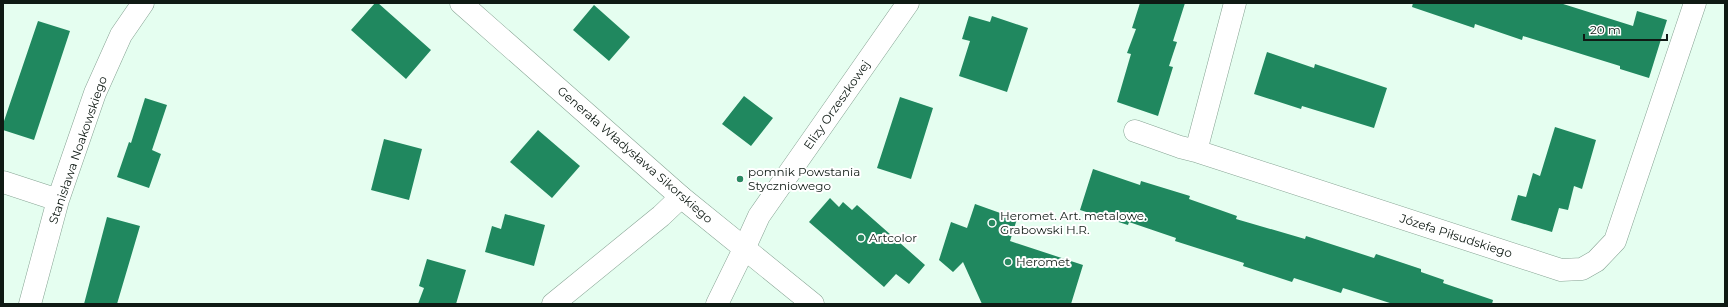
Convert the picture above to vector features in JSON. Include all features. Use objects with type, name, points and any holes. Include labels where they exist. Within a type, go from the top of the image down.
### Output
[{"type":"street","name":"Stanisława Noakowskiego","points":[[30,304],[58,200],[95,93],[121,35],[143,3]]},
{"type":"street","name":"Generała Władysława Sikorskiego","points":[[461,3],[682,197],[813,304]]},
{"type":"street","name":"Elizy Orzeszkowej","points":[[717,304],[759,216],[908,3]]},
{"type":"street","points":[[1196,151],[1235,3]]},
{"type":"street","name":"Józefa Piłsudskiego","points":[[1135,131],[1180,147],[1561,270],[1582,269],[1596,261],[1615,241],[1695,3]]},
{"type":"street","points":[[3,182],[58,200]]},
{"type":"street","points":[[553,304],[661,216],[682,197]]},
{"type":"building","points":[[375,3],[378,3],[431,50],[406,79],[351,30]]},
{"type":"building","points":[[1140,3],[1185,3],[1173,41],[1177,42],[1169,66],[1173,67],[1158,116],[1117,102],[1131,54],[1127,53],[1136,29],[1132,28]]},
{"type":"building","points":[[1413,3],[1560,3],[1633,26],[1637,11],[1667,20],[1649,78],[1620,69],[1620,66],[1523,36],[1522,40],[1475,24],[1474,28],[1412,7]]},
{"type":"building","points":[[594,5],[630,37],[609,61],[573,30]]},
{"type":"building","points":[[969,16],[990,22],[992,16],[1028,28],[1007,92],[959,76],[970,41],[962,39]]},
{"type":"building","points":[[38,21],[70,31],[34,140],[3,130],[3,124]]},
{"type":"building","points":[[1267,52],[1314,68],[1315,64],[1387,88],[1374,128],[1302,106],[1301,109],[1254,94]]},
{"type":"building","points":[[744,96],[773,118],[751,146],[722,124]]},
{"type":"building","points":[[900,97],[933,108],[911,179],[877,168]]},
{"type":"building","points":[[145,98],[167,105],[152,150],[161,154],[149,188],[117,177],[129,142],[131,143]]},
{"type":"building","points":[[1555,127],[1596,140],[1582,189],[1574,186],[1568,210],[1559,208],[1552,232],[1511,220],[1518,195],[1526,197],[1533,173],[1540,176]]},
{"type":"building","points":[[538,130],[580,166],[552,198],[510,162]]},
{"type":"building","points":[[384,139],[422,149],[409,200],[371,190]]},
{"type":"building","points":[[1093,169],[1140,185],[1141,181],[1190,196],[1189,199],[1237,216],[1236,219],[1305,239],[1306,236],[1374,258],[1376,254],[1421,269],[1421,272],[1444,280],[1443,283],[1493,300],[1492,304],[1393,304],[1343,288],[1341,293],[1294,278],[1292,282],[1243,266],[1244,263],[1175,241],[1176,238],[1129,222],[1128,225],[1080,210]]},
{"type":"building","name":"Artcolor","points":[[830,198],[839,207],[843,202],[852,210],[857,205],[925,265],[909,284],[896,274],[884,287],[809,222]]},
{"type":"building","name":"Heromet","points":[[975,204],[1017,219],[1010,241],[1083,265],[1071,304],[982,304],[963,262],[953,272],[939,260],[951,222],[967,228]]},
{"type":"building","points":[[505,214],[545,225],[534,266],[485,252],[492,226],[501,229]]},
{"type":"building","points":[[107,217],[140,226],[117,304],[84,304]]},
{"type":"building","points":[[427,259],[466,270],[456,304],[418,304],[424,288],[419,286]]},
{"type":"place","name":"pomnik Powstania Styczniowego","points":[[740,179]]},
{"type":"place","name":"Heromet. Art. metalowe. Grabowski H.R.","points":[[992,223]]},
{"type":"place","name":"Artcolor","points":[[861,238]]},
{"type":"place","name":"Heromet","points":[[1008,262]]}]
